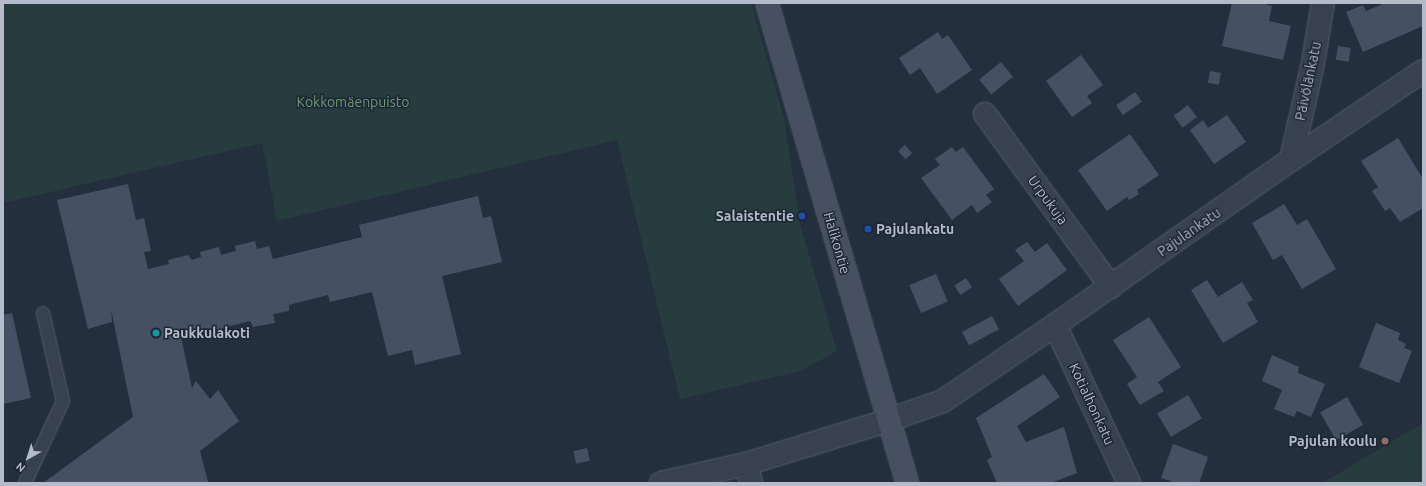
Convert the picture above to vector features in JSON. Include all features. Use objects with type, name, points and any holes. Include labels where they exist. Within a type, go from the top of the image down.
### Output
[{"type":"main road","name":"Halikontie","points":[[767,3],[907,483]]},
{"type":"street","name":"Päivölänkatu","points":[[1291,160],[1313,63],[1323,3]]},
{"type":"street","name":"Pajulankatu","points":[[888,420],[943,401],[1055,325],[1291,160],[1420,77]]},
{"type":"street","name":"Urpukuja","points":[[985,114],[1111,286]]},
{"type":"street","name":"Kotialhonkatu","points":[[1055,325],[1129,483]]},
{"type":"street","points":[[661,483],[748,473],[888,420]]},
{"type":"lane","points":[[25,483],[64,401],[43,313]]},
{"type":"green space","name":"Kokkomäenpuisto","points":[[3,3],[751,3],[784,118],[800,224],[837,351],[801,371],[680,399],[617,140],[277,221],[262,143],[3,203]]},
{"type":"green space","points":[[1423,423],[1423,483],[1322,483]]},
{"type":"building","points":[[1232,3],[1261,3],[1272,6],[1269,21],[1291,26],[1283,60],[1222,46]]},
{"type":"building","points":[[1380,3],[1423,3],[1423,26],[1363,52],[1346,12],[1363,5],[1366,11],[1381,5]]},
{"type":"building","points":[[938,32],[942,39],[948,35],[972,70],[937,94],[920,68],[910,75],[899,58]]},
{"type":"building","points":[[1338,46],[1351,48],[1349,62],[1336,60]]},
{"type":"building","points":[[1081,55],[1103,85],[1087,96],[1092,103],[1072,117],[1046,81]]},
{"type":"building","points":[[1001,62],[1013,77],[991,94],[979,80]]},
{"type":"building","points":[[1210,71],[1221,73],[1219,85],[1208,83]]},
{"type":"building","points":[[1135,92],[1142,102],[1123,115],[1116,105]]},
{"type":"building","points":[[1188,105],[1197,117],[1183,128],[1174,116]]},
{"type":"building","points":[[1227,115],[1246,142],[1214,164],[1190,130],[1203,120],[1208,128]]},
{"type":"building","points":[[1130,134],[1159,175],[1137,190],[1139,194],[1129,200],[1127,197],[1107,211],[1078,170]]},
{"type":"building","points":[[1398,138],[1423,179],[1423,208],[1400,222],[1390,208],[1385,211],[1372,191],[1378,187],[1361,161]]},
{"type":"building","points":[[905,145],[912,153],[905,159],[898,151]]},
{"type":"building","points":[[952,147],[956,152],[963,147],[994,189],[986,195],[992,202],[977,213],[972,205],[952,220],[921,178],[940,165],[935,159]]},
{"type":"building","name":"Paukkulakoti","points":[[128,184],[136,220],[144,218],[151,251],[144,252],[148,269],[169,264],[168,260],[188,255],[192,260],[201,257],[200,252],[219,247],[221,255],[236,251],[235,246],[255,241],[257,249],[269,246],[273,259],[362,237],[359,225],[478,196],[483,218],[491,216],[502,262],[442,276],[461,354],[415,365],[412,350],[388,356],[372,292],[330,302],[328,295],[289,305],[289,311],[273,314],[275,323],[253,327],[250,321],[222,328],[223,334],[200,339],[199,333],[181,337],[192,388],[196,381],[210,399],[218,390],[239,421],[200,451],[208,482],[43,483],[133,417],[111,309],[112,322],[88,329],[57,200]]},
{"type":"building","points":[[1284,204],[1297,225],[1307,219],[1336,269],[1302,289],[1282,255],[1273,260],[1252,223]]},
{"type":"building","points":[[1027,242],[1035,252],[1047,243],[1067,270],[1018,306],[999,279],[1024,261],[1015,250]]},
{"type":"building","points":[[936,274],[948,302],[921,313],[909,285]]},
{"type":"building","points":[[966,278],[972,287],[961,295],[954,286]]},
{"type":"building","points":[[1207,280],[1218,297],[1242,282],[1253,300],[1247,303],[1258,322],[1223,343],[1191,290]]},
{"type":"building","points":[[12,313],[31,398],[3,404],[3,315]]},
{"type":"building","points":[[992,316],[999,329],[969,345],[962,332]]},
{"type":"building","points":[[1149,317],[1181,367],[1158,382],[1164,391],[1140,405],[1127,384],[1137,377],[1113,340]]},
{"type":"building","points":[[1376,323],[1400,333],[1398,340],[1406,344],[1404,348],[1412,351],[1399,383],[1359,367]]},
{"type":"building","points":[[1272,355],[1299,367],[1298,373],[1325,384],[1311,417],[1297,411],[1294,417],[1274,409],[1282,390],[1262,381]]},
{"type":"building","points":[[1044,374],[1060,397],[1017,426],[1026,442],[1064,427],[1077,473],[1051,483],[997,483],[987,460],[992,457],[976,418]]},
{"type":"building","points":[[1188,395],[1202,418],[1171,437],[1157,414]]},
{"type":"building","points":[[1347,397],[1363,425],[1336,440],[1320,412]]},
{"type":"building","points":[[1173,444],[1208,457],[1199,483],[1171,483],[1171,481],[1161,478]]},
{"type":"building","points":[[587,448],[590,461],[576,464],[573,451]]},
{"type":"place","name":"Salaistentie","points":[[802,216]]},
{"type":"place","name":"Pajulankatu","points":[[868,229]]},
{"type":"place","name":"Paukkulakoti","points":[[156,333]]},
{"type":"place","name":"Pajulan koulu","points":[[1385,441]]}]
